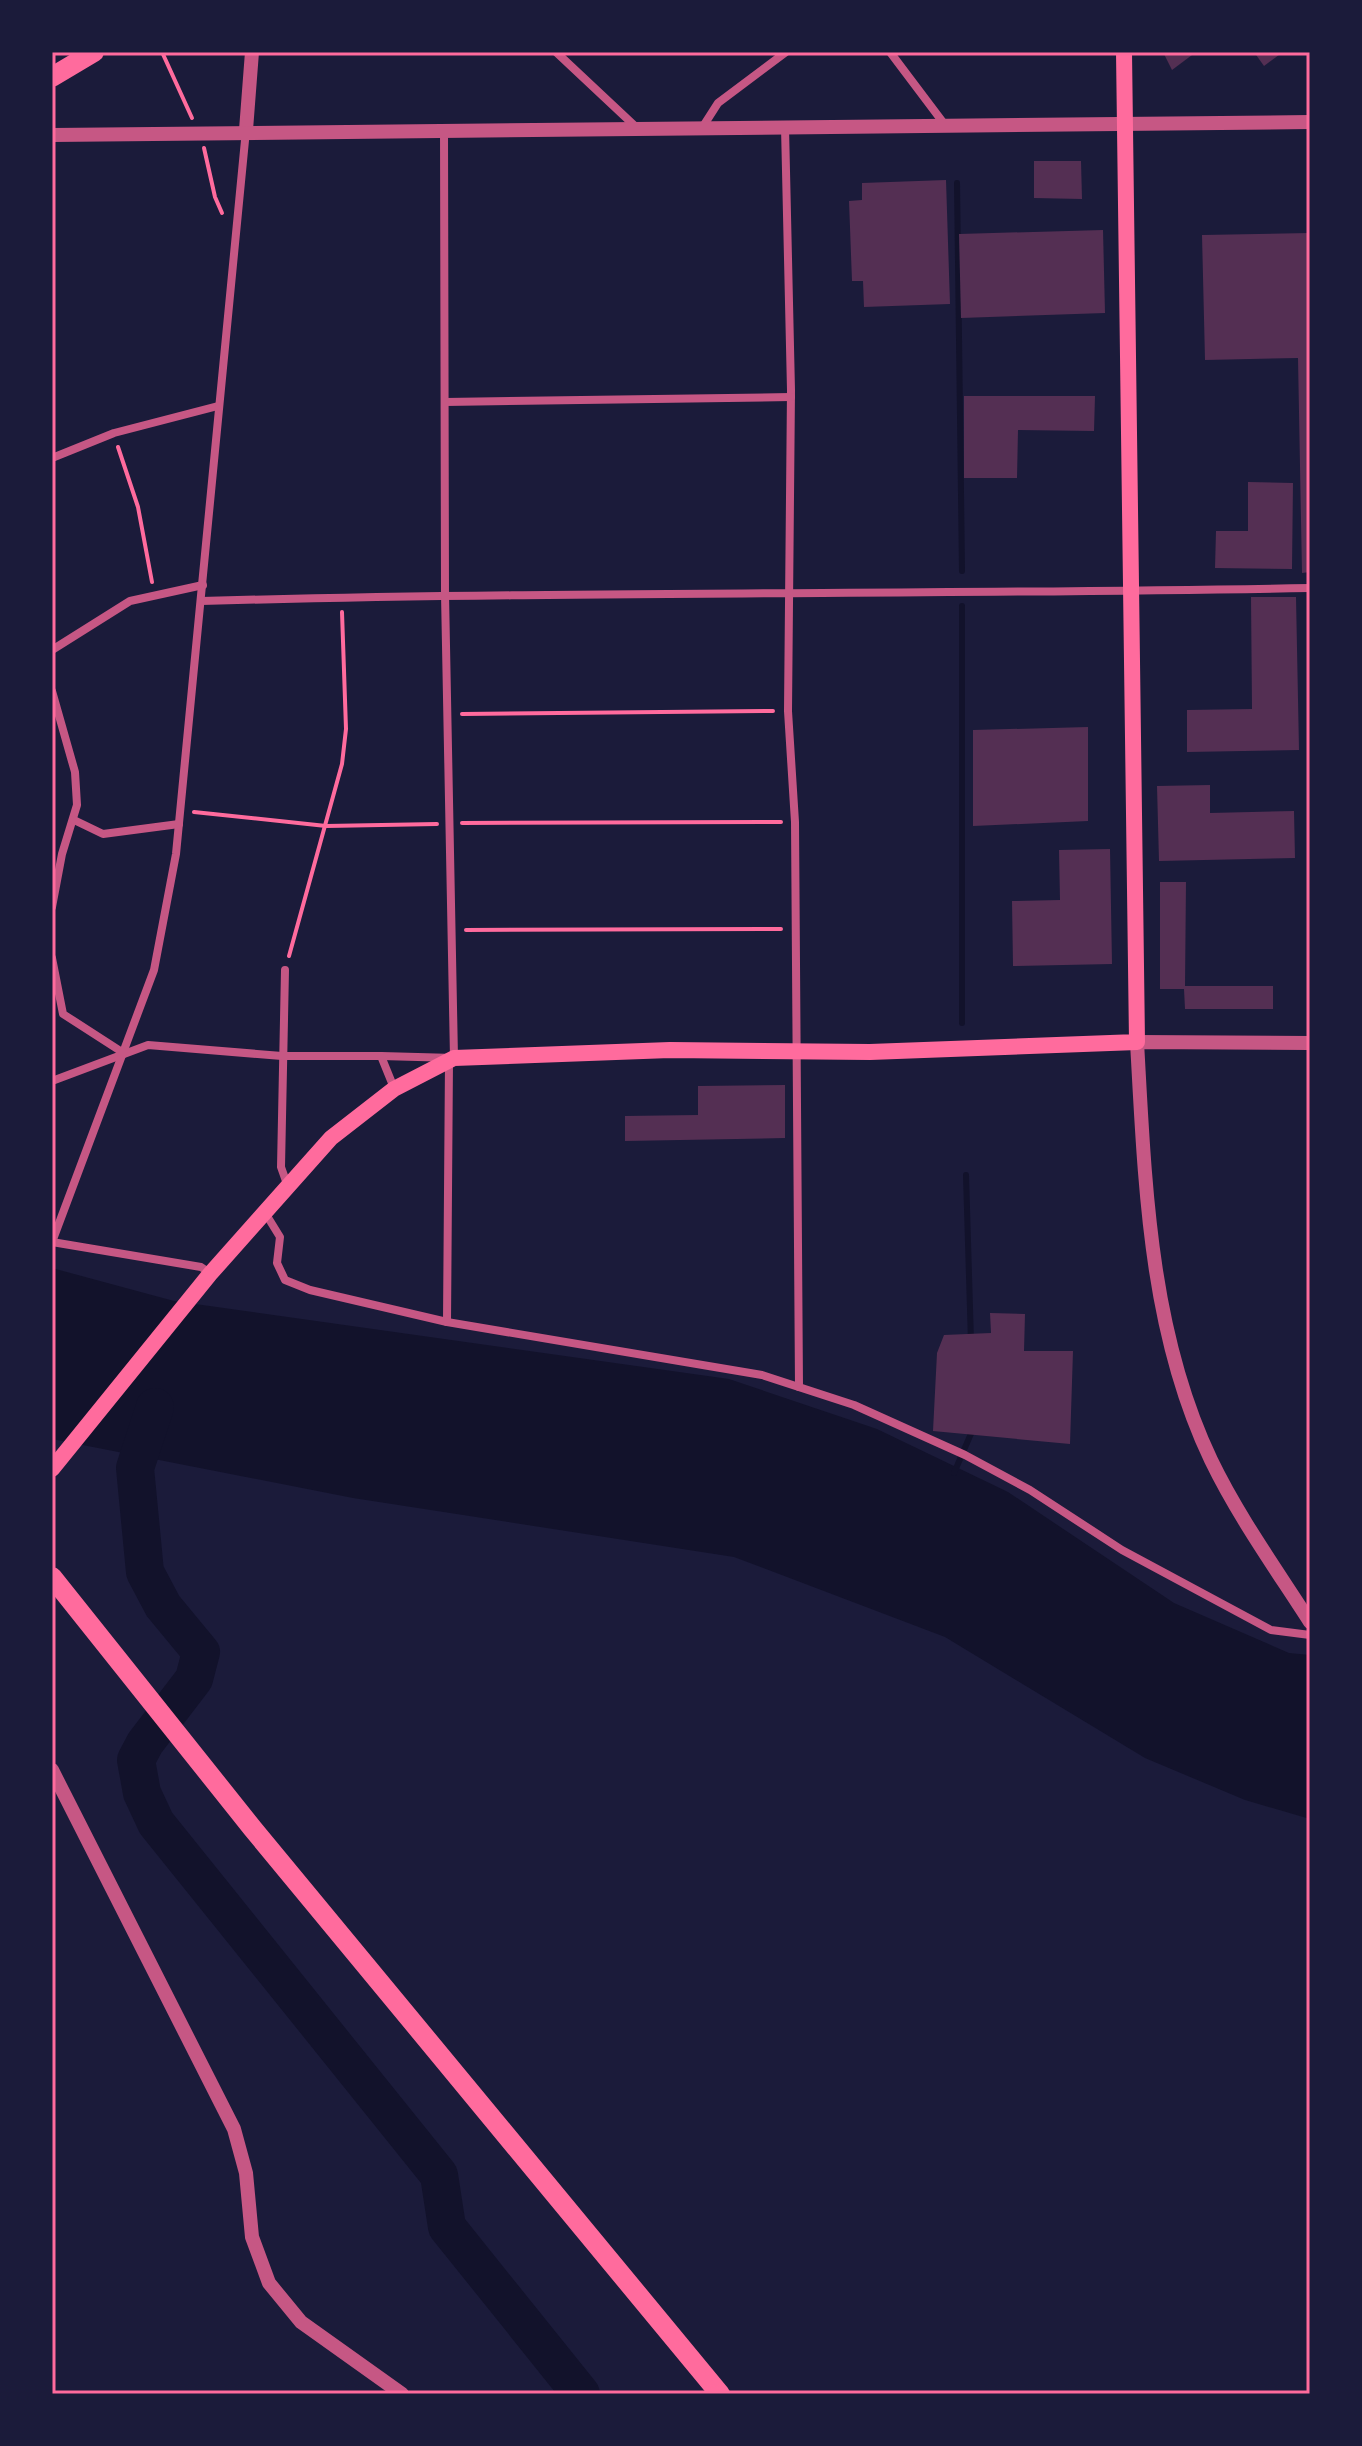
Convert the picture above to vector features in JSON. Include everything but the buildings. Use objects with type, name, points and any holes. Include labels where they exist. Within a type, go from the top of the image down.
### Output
[{"type":"main road","points":[[52,77],[94,52]]},
{"type":"main road","points":[[52,1469],[210,1274],[331,1138],[394,1089],[452,1060],[670,1050],[797,1053],[1137,1042],[1124,52]]},
{"type":"main road","points":[[52,1577],[253,1829],[720,2394]]},
{"type":"street","points":[[210,1274],[201,1267],[52,1242],[154,970],[179,824],[252,52]]},
{"type":"street","points":[[556,52],[637,129]]},
{"type":"street","points":[[702,128],[718,103],[786,52]]},
{"type":"street","points":[[890,52],[945,125]]},
{"type":"street","points":[[52,135],[246,130],[1310,122]]},
{"type":"street","points":[[785,127],[791,397],[788,711],[795,822],[799,1387]]},
{"type":"street","points":[[444,130],[445,594],[452,930],[447,1322]]},
{"type":"street","points":[[445,402],[791,397]]},
{"type":"street","points":[[52,458],[114,433],[218,406]]},
{"type":"street","points":[[52,650],[115,608],[203,585]]},
{"type":"street","points":[[201,601],[445,594],[789,595],[1310,588]]},
{"type":"street","points":[[52,691],[75,772],[74,820],[62,854],[52,907]]},
{"type":"street","points":[[74,820],[103,834],[179,824]]},
{"type":"street","points":[[52,958],[63,1014],[122,1052]]},
{"type":"street","points":[[285,970],[281,1167],[287,1184]]},
{"type":"street","points":[[1310,1043],[1137,1042],[1147,1206],[1168,1343],[1211,1460],[1310,1622]]},
{"type":"street","points":[[52,1081],[122,1052],[148,1045],[282,1056],[452,1060]]},
{"type":"street","points":[[381,1056],[394,1089]]},
{"type":"street","points":[[264,1211],[280,1237],[277,1263],[285,1280],[310,1290],[447,1322],[762,1375],[854,1405],[964,1454],[1030,1490],[1122,1550],[1271,1630],[1310,1635]]},
{"type":"street","points":[[52,1770],[234,2129],[246,2173],[252,2237],[269,2283],[301,2322],[402,2394]]},
{"type":"path","points":[[162,52],[201,132],[215,197],[236,240]]},
{"type":"path","points":[[114,433],[138,507],[155,596]]},
{"type":"path","points":[[285,970],[326,826],[346,729],[342,597]]},
{"type":"path","points":[[448,714],[788,711]]},
{"type":"path","points":[[180,810],[326,826],[795,822]]},
{"type":"path","points":[[452,930],[796,929]]},
{"type":"shaded area","points":[[52,1268],[174,1301],[729,1379],[877,1429],[1008,1492],[1174,1603],[1289,1653],[1310,1655],[1310,1819],[1245,1800],[1145,1758],[945,1637],[734,1557],[353,1498],[52,1439]]},
{"type":"waterway","points":[[957,183],[962,571]]},
{"type":"waterway","points":[[962,606],[962,1023]]},
{"type":"waterway","points":[[966,1175],[971,1342]]},
{"type":"waterway","points":[[155,1407],[135,1468],[145,1572],[163,1606],[201,1652],[194,1679],[145,1743],[136,1760],[142,1793],[156,1823],[439,2175],[447,2227],[581,2394]]},
{"type":"waterway","points":[[954,1473],[973,1429]]}]
